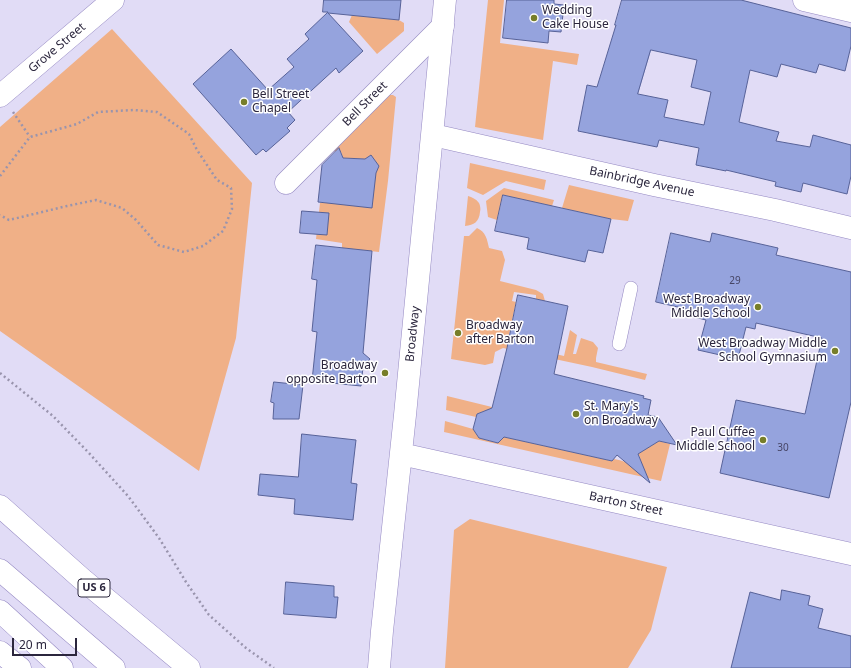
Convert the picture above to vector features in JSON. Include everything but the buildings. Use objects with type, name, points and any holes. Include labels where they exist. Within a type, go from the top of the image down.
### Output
[{"type":"main road","name":"Grove Street","points":[[1,96],[113,0]]},
{"type":"main road","name":"Broadway","points":[[379,668],[382,624],[401,454],[446,0]]},
{"type":"main road","points":[[804,0],[851,11]]},
{"type":"main road","name":"Bell Street","points":[[286,183],[443,26]]},
{"type":"main road","name":"Bainbridge Avenue","points":[[433,135],[851,228]]},
{"type":"main road","name":"Barton Street","points":[[401,454],[851,554]]},
{"type":"main road","name":"US 6","points":[[0,506],[82,579],[189,668]]},
{"type":"main road","points":[[0,570],[114,668]]},
{"type":"main road","points":[[0,611],[62,668]]},
{"type":"main road","points":[[0,652],[20,668]]},
{"type":"lane","points":[[619,344],[631,288]]},
{"type":"path","points":[[1,96],[30,137]]},
{"type":"path","points":[[0,176],[30,137],[77,124],[98,112],[134,110],[157,112],[189,134],[197,150],[218,180],[231,188],[232,209],[223,231],[203,246],[184,252],[158,245],[136,220],[122,208],[96,200],[9,220],[0,215]]},
{"type":"path","points":[[0,373],[53,416],[128,496],[159,538],[186,582],[209,615],[246,648],[274,668]]},
{"type":"shaded area","points":[[488,0],[504,0],[500,43],[579,54],[577,65],[553,61],[543,140],[475,127]]},
{"type":"shaded area","points":[[352,15],[399,20],[404,23],[404,31],[377,54],[349,22]]},
{"type":"shaded area","points":[[112,29],[252,183],[236,338],[199,471],[0,331],[0,127]]},
{"type":"shaded area","points":[[388,95],[393,95],[396,97],[388,181],[379,252],[342,248],[342,243],[316,239],[320,203],[325,203],[365,159],[343,158],[341,152],[332,151]]},
{"type":"shaded area","points":[[470,163],[546,180],[544,190],[506,181],[483,195],[467,188]]},
{"type":"shaded area","points":[[569,185],[634,200],[628,221],[611,219],[562,208]]},
{"type":"shaded area","points":[[504,188],[554,200],[552,206],[503,195],[497,220],[488,217],[486,201]]},
{"type":"shaded area","points":[[468,196],[477,200],[480,211],[476,222],[465,226]]},
{"type":"shaded area","points":[[477,228],[487,239],[489,248],[502,251],[505,260],[500,281],[536,290],[543,294],[545,301],[536,299],[536,295],[514,292],[512,301],[516,302],[509,335],[505,342],[564,356],[570,330],[577,335],[573,354],[576,354],[581,338],[593,342],[598,348],[596,362],[647,374],[645,380],[503,348],[495,352],[493,363],[485,365],[451,359],[464,236],[469,236]]},
{"type":"shaded area","points":[[447,396],[492,407],[492,413],[485,411],[477,414],[476,417],[446,410]]},
{"type":"shaded area","points":[[445,421],[473,429],[479,438],[498,443],[504,437],[612,461],[614,459],[638,467],[641,462],[639,455],[636,454],[639,444],[649,447],[659,441],[670,444],[661,481],[444,432]]},
{"type":"shaded area","points":[[470,519],[667,567],[651,630],[628,668],[445,668],[454,530]]},
{"type":"place","name":"Wedding Cake House","points":[[534,18]]},
{"type":"place","name":"Bell Street Chapel","points":[[244,102]]},
{"type":"place","name":"West Broadway Middle School","points":[[758,307]]},
{"type":"place","name":"Broadway after Barton","points":[[458,333]]},
{"type":"place","name":"West Broadway Middle School Gymnasium","points":[[835,351]]},
{"type":"place","name":"Broadway opposite Barton","points":[[385,373]]},
{"type":"place","name":"St. Mary's on Broadway","points":[[576,414]]},
{"type":"place","name":"Paul Cuffee Middle School","points":[[763,440]]}]
